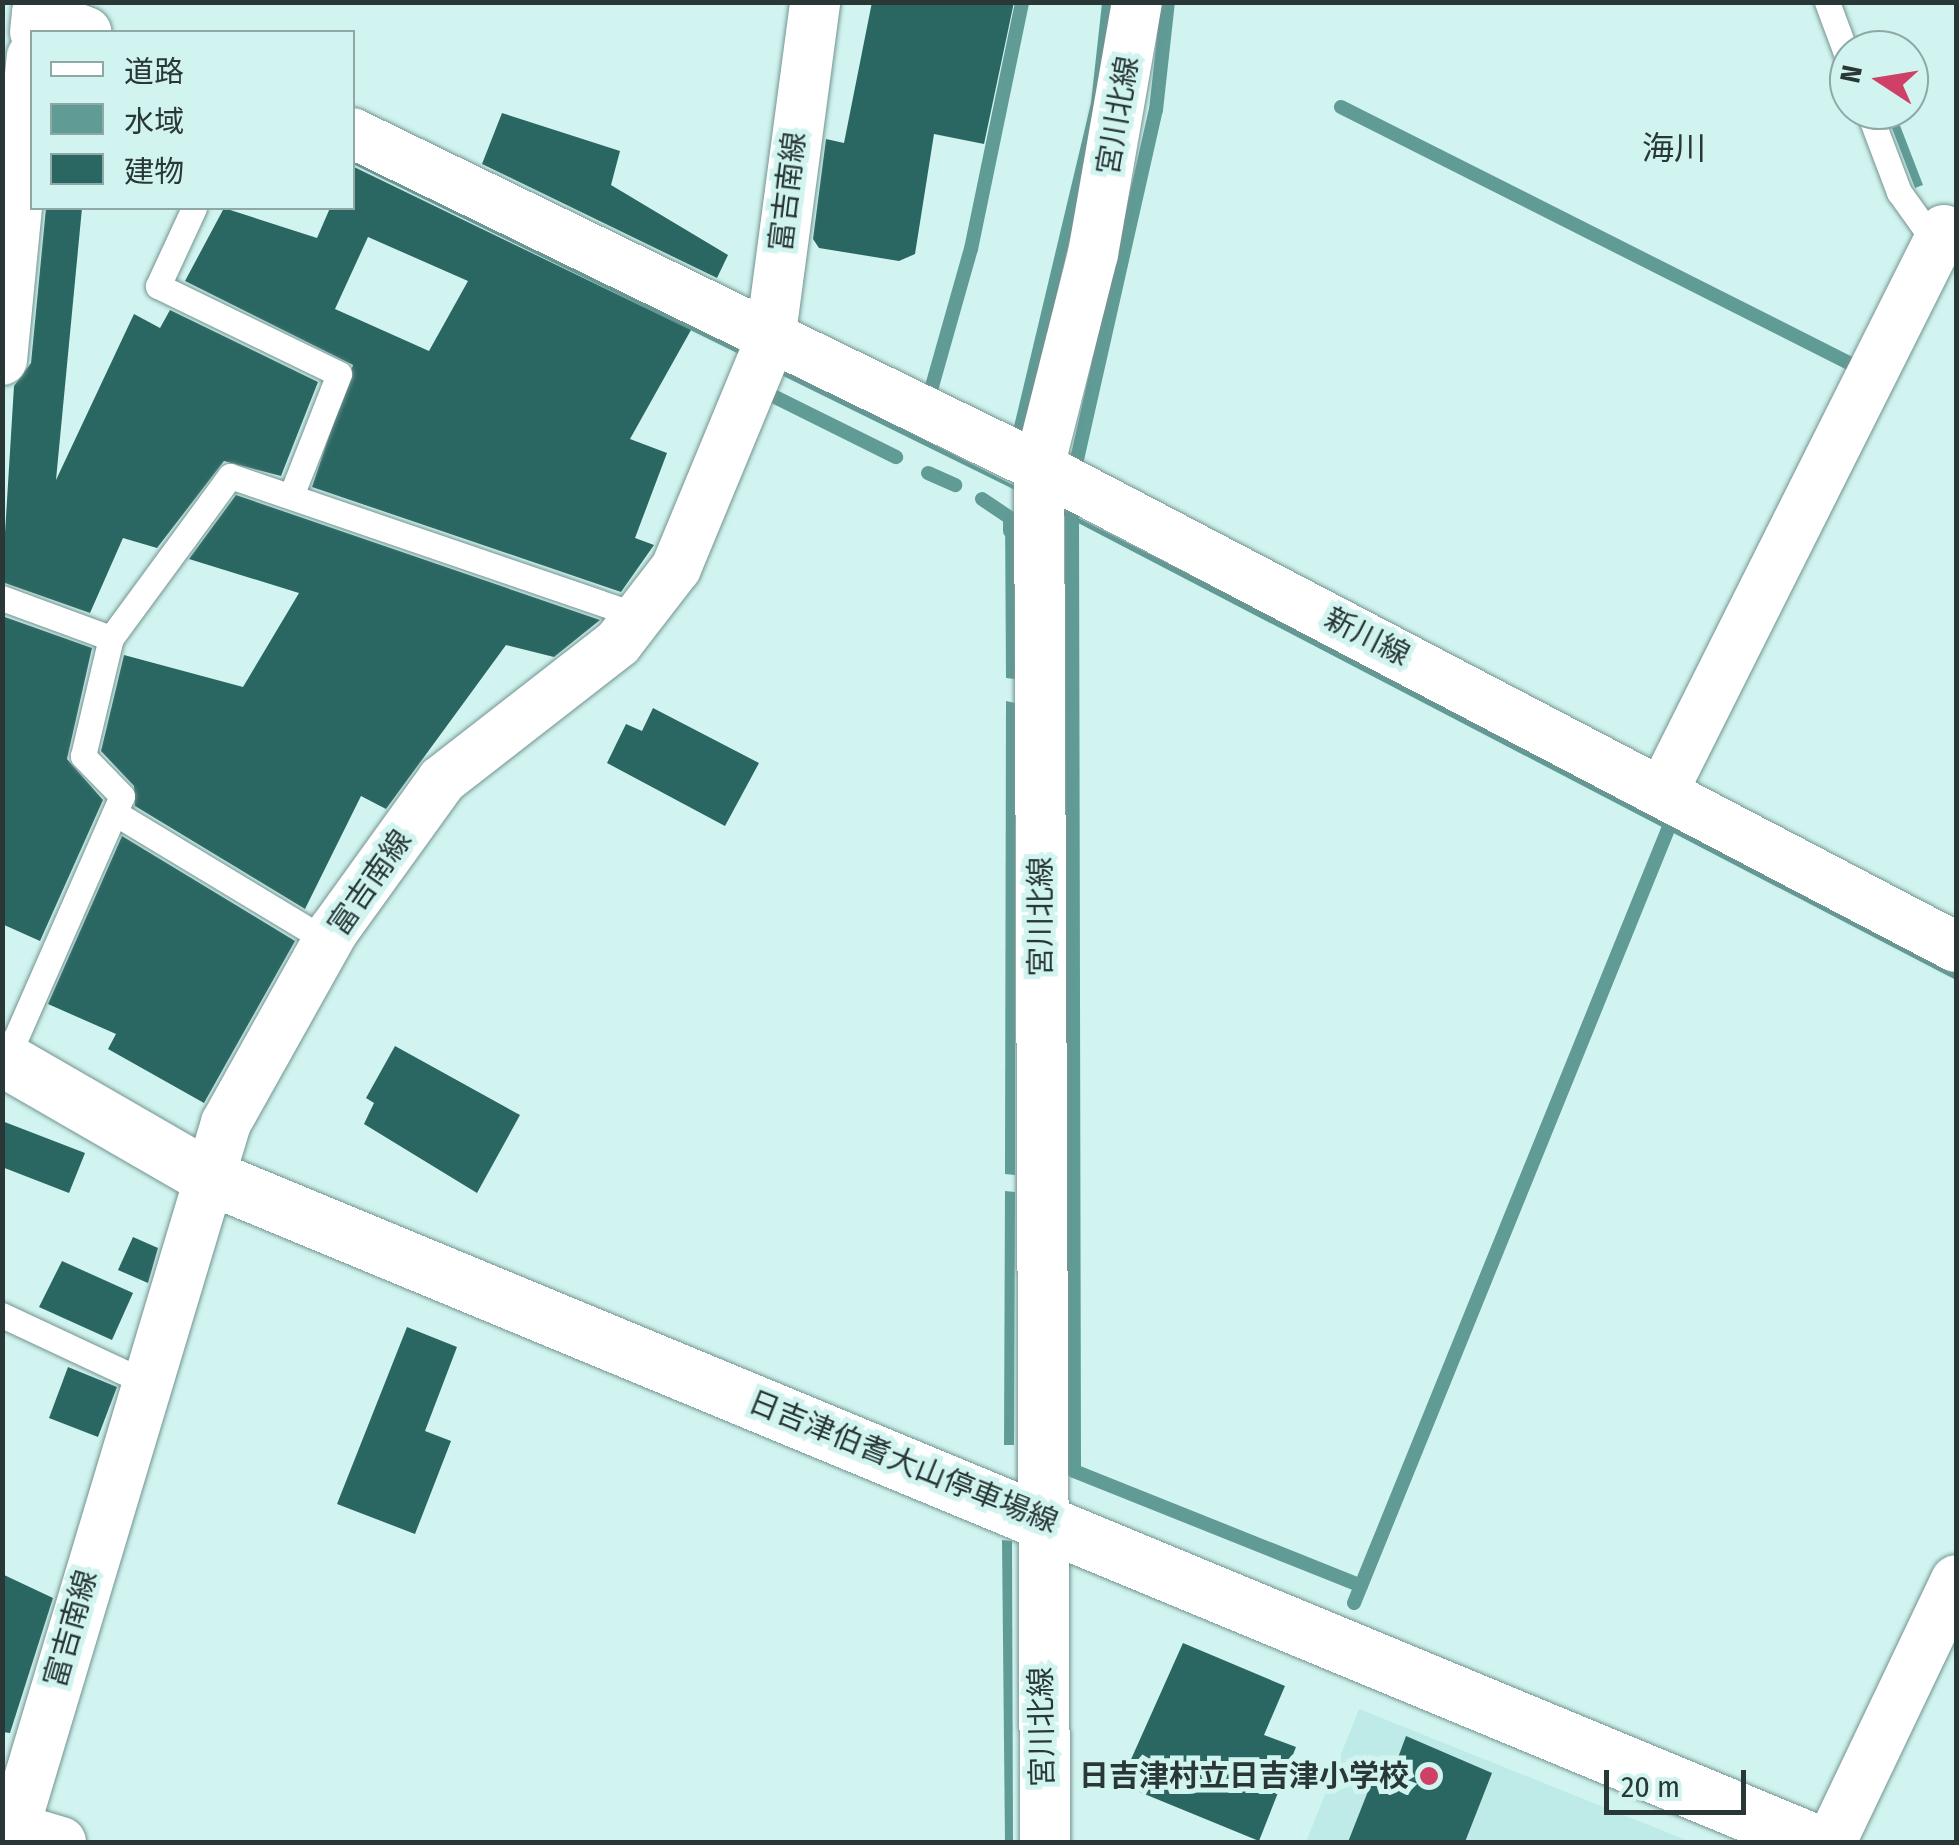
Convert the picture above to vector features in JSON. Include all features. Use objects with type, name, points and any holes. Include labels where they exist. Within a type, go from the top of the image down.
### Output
[{"type":"main road","name":"日吉津伯耆大山停車場線","points":[[4,1059],[204,1175],[1815,1842]]},
{"type":"street","name":"富吉南線","points":[[28,1838],[143,1381],[204,1175],[328,942],[442,780],[644,618],[676,568],[770,341],[815,2]]},
{"type":"street","name":"宮川北線","points":[[1044,1842],[1038,1518],[1040,467],[1093,254],[1137,2]]},
{"type":"street","points":[[31,26],[68,30]]},
{"type":"street","points":[[2,360],[30,38]]},
{"type":"street","name":"新川線","points":[[355,134],[770,341],[1040,467],[1956,947]]},
{"type":"street","points":[[1663,792],[1947,240]]},
{"type":"street","points":[[1831,1842],[1956,1580]]},
{"type":"lane","points":[[1827,2],[1837,30]]},
{"type":"lane","points":[[1876,130],[1899,192],[1947,240]]},
{"type":"lane","points":[[193,210],[158,286],[339,374],[290,496]]},
{"type":"lane","points":[[4,1059],[122,796],[83,756],[111,638],[230,476],[644,618]]},
{"type":"lane","points":[[2,598],[111,638]]},
{"type":"lane","points":[[115,814],[328,942]]},
{"type":"lane","points":[[2,1314],[143,1381]]},
{"type":"shaded area","name":"日吉津村立日吉津小学校","points":[[1359,1709],[1691,1842],[1306,1842]]},
{"type":"water","points":[[1102,3],[1112,3],[1100,108],[1022,445],[1011,439],[1091,103]]},
{"type":"water","points":[[1893,130],[1902,130],[1923,185],[1915,188]]},
{"type":"water","points":[[355,151],[1956,964],[1956,980],[1009,487],[355,165]]},
{"type":"water","points":[[1005,511],[1014,514],[1015,679],[1006,678]]},
{"type":"water","points":[[1006,701],[1015,703],[1015,1175],[1005,1174]]},
{"type":"water","points":[[1005,1191],[1015,1192],[1014,1445],[1004,1445]]},
{"type":"water","points":[[1002,1540],[1012,1541],[1013,1842],[1005,1842]]},
{"type":"building","points":[[872,2],[1014,2],[984,144],[934,134],[915,254],[899,261],[819,248],[813,239],[826,139],[844,143]]},
{"type":"building","points":[[502,113],[620,151],[611,185],[728,255],[717,278],[482,164]]},
{"type":"building","points":[[355,167],[691,330],[630,439],[667,453],[635,538],[654,545],[621,592],[312,487],[353,365],[185,281],[223,210],[317,238],[329,210],[355,210]],"holes":[[[368,237],[468,281],[429,351],[335,309]]]},
{"type":"building","points":[[46,210],[82,210],[56,480],[134,314],[160,328],[170,310],[318,382],[281,476],[224,461],[157,548],[123,538],[90,613],[2,582],[14,386],[31,363]]},
{"type":"building","points":[[236,495],[600,620],[554,657],[506,645],[386,809],[361,796],[305,909],[135,806],[134,786],[101,751],[124,655],[243,687],[299,593],[189,559]]},
{"type":"building","points":[[2,616],[92,648],[67,759],[103,800],[40,941],[2,924]]},
{"type":"building","points":[[653,708],[759,763],[725,826],[607,763],[626,724],[642,731]]},
{"type":"building","points":[[122,836],[295,941],[204,1103],[108,1049],[116,1034],[48,1004]]},
{"type":"building","points":[[395,1046],[520,1115],[477,1193],[364,1124],[374,1103],[366,1098]]},
{"type":"building","points":[[2,1121],[85,1153],[69,1193],[2,1167]]},
{"type":"building","points":[[133,1237],[158,1248],[148,1283],[118,1270]]},
{"type":"building","points":[[62,1261],[133,1293],[112,1340],[39,1307]]},
{"type":"building","points":[[407,1327],[457,1347],[425,1431],[451,1441],[415,1534],[337,1504]]},
{"type":"building","points":[[68,1367],[117,1387],[98,1437],[49,1418]]},
{"type":"building","points":[[2,1574],[53,1598],[10,1733],[2,1732]]},
{"type":"building","points":[[1183,1643],[1285,1686],[1264,1735],[1296,1747],[1259,1841],[1120,1784]]},
{"type":"building","points":[[1406,1736],[1492,1773],[1465,1842],[1348,1842],[1374,1776],[1389,1782]]},
{"type":"waterway","points":[[929,397],[971,249],[1022,2]]},
{"type":"waterway","points":[[1076,464],[1156,110],[1168,2]]},
{"type":"waterway","points":[[1341,107],[1851,364]]},
{"type":"waterway","points":[[769,394],[896,457]]},
{"type":"waterway","points":[[928,473],[955,485]]},
{"type":"waterway","points":[[982,499],[1010,518],[1010,531]]},
{"type":"waterway","points":[[1072,515],[1074,1471],[1361,1586]]},
{"type":"waterway","points":[[1354,1603],[1671,822]]},
{"type":"place","name":"日吉津村立日吉津小学校","points":[[1429,1776]]},
{"type":"district","name":"海川","points":[[1674,148]]}]
